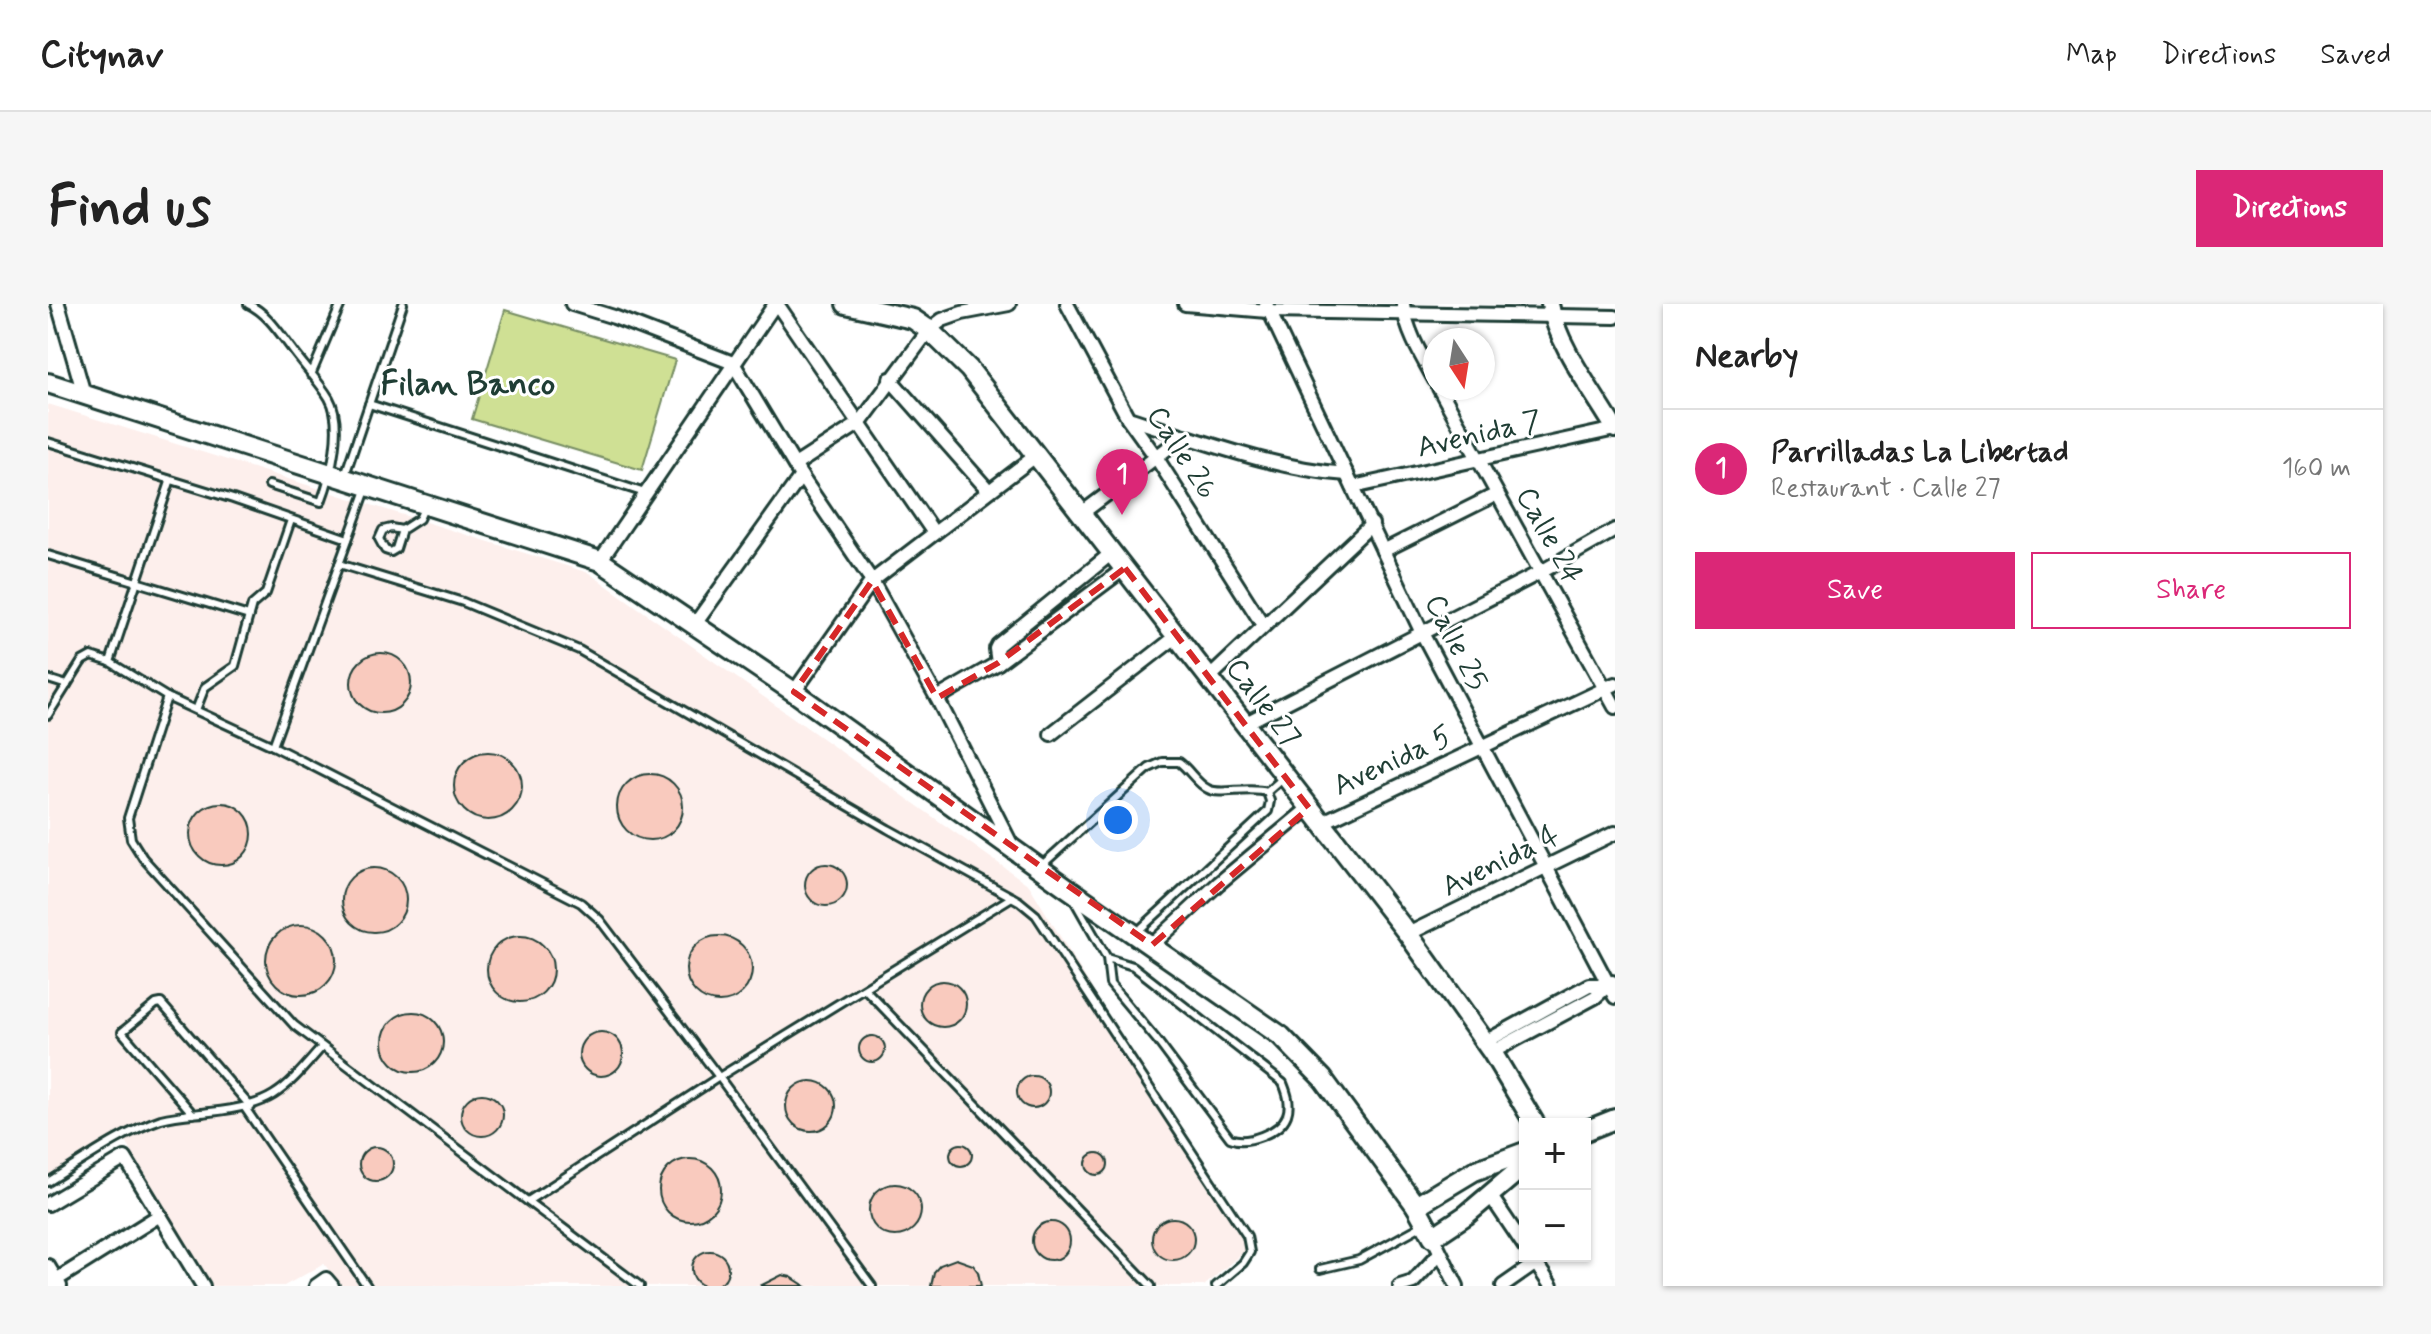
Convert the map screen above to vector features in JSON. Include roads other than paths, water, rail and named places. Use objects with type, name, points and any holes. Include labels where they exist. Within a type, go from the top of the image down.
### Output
[{"type":"main road","points":[[846,304],[911,312]]},
{"type":"main road","name":"Calle 27","points":[[911,312],[969,369],[1246,723],[1408,934],[1489,1047],[1531,1118]]},
{"type":"main road","points":[[48,383],[600,561],[794,692],[1281,1036],[1323,1079],[1416,1206],[1433,1238],[1519,1170]]},
{"type":"main road","points":[[1591,1128],[1615,1119]]},
{"type":"main road","points":[[1416,1206],[1474,1171],[1519,1154]]},
{"type":"street","points":[[58,304],[84,394]]},
{"type":"street","points":[[572,304],[733,363],[798,471],[872,581],[937,698],[1013,849]]},
{"type":"street","points":[[614,317],[619,304]]},
{"type":"street","points":[[600,561],[776,304],[934,533]]},
{"type":"street","points":[[695,624],[798,471],[860,423],[929,330],[942,320],[962,313],[1009,304]]},
{"type":"street","name":"Calle 26","points":[[1067,304],[1128,418],[1263,625]]},
{"type":"street","points":[[1185,304],[1267,308],[1551,310],[1615,317]]},
{"type":"street","name":"Calle 25","points":[[1267,308],[1422,633],[1611,983],[1615,997]]},
{"type":"street","points":[[1404,309],[1423,353]]},
{"type":"street","points":[[1551,310],[1565,344],[1615,429]]},
{"type":"street","points":[[890,379],[989,491]]},
{"type":"street","name":"Calle 24","points":[[1446,400],[1541,572],[1610,686],[1615,707]]},
{"type":"street","points":[[1128,418],[1280,465],[1311,472],[1347,474]]},
{"type":"street","name":"Avenida 7","points":[[1353,487],[1615,429]]},
{"type":"street","points":[[1082,513],[1184,436]]},
{"type":"street","points":[[794,692],[872,581],[1038,454]]},
{"type":"street","points":[[1383,551],[1497,494]]},
{"type":"street","points":[[1210,677],[1372,524]]},
{"type":"street","points":[[1246,723],[1541,572],[1615,530]]},
{"type":"street","points":[[998,663],[998,645],[1113,552]]},
{"type":"street","points":[[937,698],[998,663],[1125,568]]},
{"type":"street","points":[[1051,734],[1177,636]]},
{"type":"street","name":"Avenida 5","points":[[1144,939],[1315,815],[1482,746],[1610,686]]},
{"type":"street","name":"Avenida 4","points":[[1408,934],[1615,833]]},
{"type":"street","points":[[1489,1047],[1595,997],[1611,983]]},
{"type":"street","points":[[48,1204],[125,1158],[203,1286]]},
{"type":"street","points":[[1490,1195],[1519,1238]]},
{"type":"street","points":[[48,1266],[55,1284],[160,1215]]},
{"type":"street","points":[[1400,1286],[1413,1282],[1433,1238]]},
{"type":"street","points":[[1433,1238],[1457,1286]]},
{"type":"street","points":[[1503,1286],[1530,1262]]},
{"type":"street","points":[[1535,1262],[1551,1286]]},
{"type":"street","points":[[316,1286],[326,1279],[332,1286]]},
{"type":"lane","points":[[248,304],[260,310],[330,400],[335,420],[337,475]]},
{"type":"lane","points":[[311,375],[341,304]]},
{"type":"lane","points":[[269,485],[319,503],[337,475],[369,404],[403,304]]},
{"type":"lane","points":[[369,404],[645,493]]},
{"type":"lane","points":[[48,442],[348,539]]},
{"type":"lane","points":[[110,662],[170,482]]},
{"type":"lane","points":[[273,746],[368,485]]},
{"type":"lane","points":[[402,530],[419,519],[425,506]]},
{"type":"lane","points":[[196,710],[205,687],[235,666],[252,605],[266,593],[291,520]]},
{"type":"lane","points":[[48,555],[249,616]]},
{"type":"lane","points":[[339,564],[463,602],[579,650],[1012,897],[1036,915],[1247,1236],[1250,1252],[1243,1263],[1216,1286]]},
{"type":"lane","points":[[48,715],[87,657],[110,662],[167,697],[273,746],[581,903],[600,920],[872,1286]]},
{"type":"lane","points":[[48,679],[67,685]]},
{"type":"lane","points":[[167,697],[128,818],[131,839],[143,858],[294,1025],[640,1286]]},
{"type":"lane","points":[[1040,866],[1149,768],[1162,762],[1179,762],[1206,789],[1253,788],[1267,792]]},
{"type":"lane","points":[[1267,792],[1285,775]]},
{"type":"lane","points":[[1144,939],[1268,811],[1270,801],[1267,792]]},
{"type":"lane","points":[[1066,887],[1107,958],[1110,984],[1156,1039],[1230,1138],[1245,1141],[1278,1125],[1287,1115],[1289,1096],[1283,1083],[1133,966],[1107,958]]},
{"type":"lane","points":[[528,1201],[719,1077],[1012,897]]},
{"type":"lane","points":[[865,989],[1151,1286]]},
{"type":"lane","points":[[193,1114],[122,1032],[156,1004],[161,1003],[248,1108],[367,1286]]},
{"type":"lane","points":[[48,1182],[120,1138],[162,1119],[248,1108],[272,1098],[322,1047]]},
{"type":"lane","points":[[1320,1269],[1359,1260],[1410,1234],[1433,1238]]},
{"type":"place","name":"Parrilladas La Libertad","points":[[1122,515]]},
{"type":"district","name":"Filan Banco","points":[[468,382]]}]
